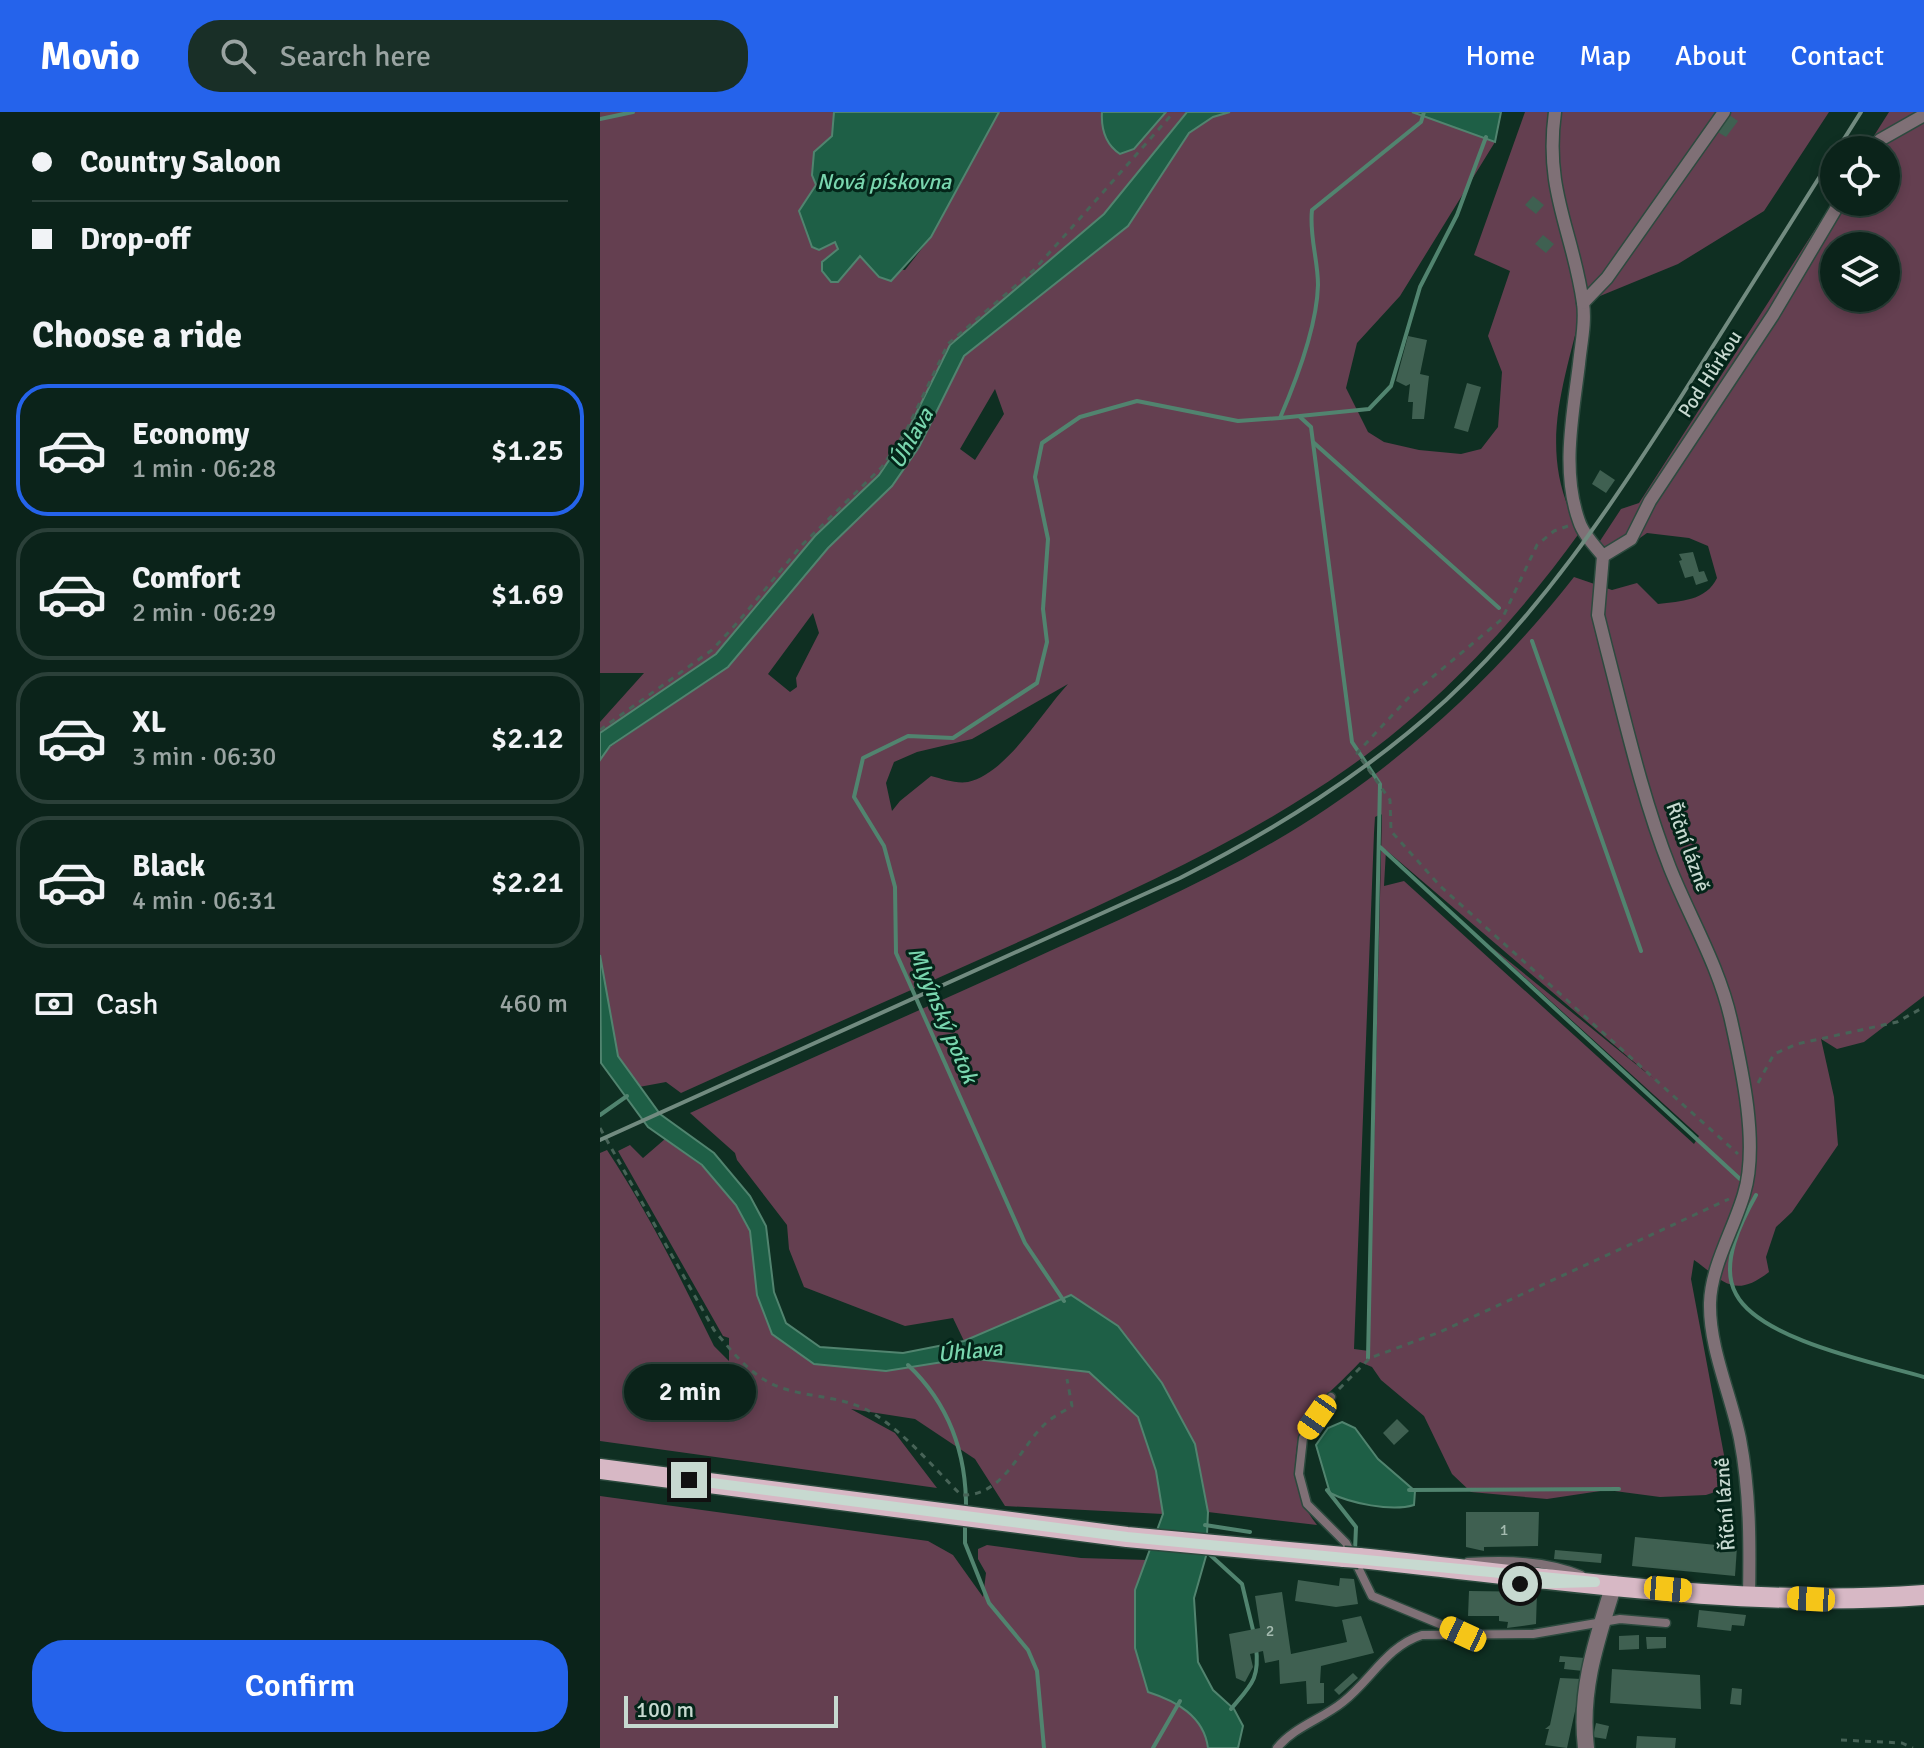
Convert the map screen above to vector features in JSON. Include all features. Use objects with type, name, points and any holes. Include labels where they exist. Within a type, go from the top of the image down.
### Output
[{"type":"main road","points":[[600,1469],[1127,1537],[1604,1583],[1842,1601],[1924,1595]]},
{"type":"street","points":[[1555,112],[1550,143],[1556,200],[1583,303],[1585,326],[1569,443],[1579,523],[1603,556]]},
{"type":"street","points":[[1583,303],[1607,278],[1724,112]]},
{"type":"street","points":[[1887,136],[1924,115]]},
{"type":"street","name":"Pod Hůrkou","points":[[1603,556],[1631,539],[1650,501],[1773,315],[1832,216]]},
{"type":"street","name":"Říční lázně","points":[[1603,556],[1598,615],[1606,647],[1670,866],[1709,953],[1731,1018],[1748,1122],[1750,1164],[1745,1191],[1714,1279],[1710,1303],[1714,1337],[1740,1440],[1750,1513],[1749,1596]]},
{"type":"street","points":[[1586,1748],[1582,1715],[1593,1650],[1602,1625],[1604,1583]]},
{"type":"lane","points":[[1331,1397],[1303,1438],[1299,1474],[1307,1504],[1346,1543],[1372,1596],[1463,1634]]},
{"type":"lane","points":[[1277,1748],[1286,1737],[1343,1702],[1408,1639],[1422,1635],[1533,1634],[1602,1625],[1620,1619],[1666,1623]]},
{"type":"path","points":[[600,730],[663,688],[721,641],[801,546],[882,467],[907,429],[948,344],[1035,269],[1174,112]]},
{"type":"path","points":[[1579,523],[1554,531],[1537,545],[1502,619],[1411,695],[1357,753],[1390,800],[1391,831],[1440,886],[1750,1164]]},
{"type":"path","points":[[1758,1085],[1774,1054],[1797,1044],[1897,1022],[1924,1007]]},
{"type":"path","points":[[600,1128],[714,1330],[735,1355],[757,1375],[783,1389],[836,1400],[873,1413],[961,1495],[973,1496],[1008,1473],[1045,1423],[1072,1406],[1067,1379]]},
{"type":"path","points":[[1331,1397],[1370,1358],[1440,1332],[1745,1191]]},
{"type":"path","points":[[1841,1740],[1902,1743],[1913,1748]]},
{"type":"shaded area","points":[[600,112],[834,112],[832,136],[814,152],[812,175],[816,185],[799,211],[812,247],[819,250],[835,242],[839,249],[822,262],[860,256],[866,258],[869,266],[905,270],[931,237],[999,112],[1102,112],[1102,125],[1134,149],[1166,112],[1187,112],[1104,214],[950,345],[904,438],[879,475],[815,536],[716,654],[600,733],[600,722],[644,673],[600,673]]},
{"type":"shaded area","points":[[1230,112],[1412,112],[1495,142],[1400,296],[1357,343],[1346,388],[1368,432],[1384,442],[1419,450],[1461,454],[1481,449],[1498,427],[1502,372],[1488,336],[1510,271],[1474,255],[1525,112],[1829,112],[1764,211],[1678,264],[1583,303],[1562,391],[1556,446],[1566,503],[1580,532],[1502,629],[1413,717],[1311,793],[1195,859],[1115,898],[681,1093],[666,1082],[639,1087],[618,1056],[600,955],[600,760],[610,747],[728,667],[828,548],[892,486],[919,447],[964,356],[1128,226],[1189,133],[1213,117]],"holes":[[[995,389],[1004,414],[975,460],[960,449]],[[813,613],[819,633],[796,678],[797,687],[790,692],[768,674]],[[1068,684],[996,767],[968,782],[931,776],[892,811],[886,783],[894,762],[917,752],[972,739]]]},
{"type":"shaded area","points":[[1889,112],[1924,112],[1924,996],[1864,1042],[1837,1049],[1821,1039],[1834,1097],[1838,1145],[1792,1212],[1776,1227],[1766,1257],[1769,1272],[1746,1285],[1737,1286],[1721,1280],[1694,1260],[1691,1279],[1730,1487],[1706,1495],[1660,1497],[1607,1490],[1547,1499],[1471,1492],[1452,1474],[1424,1416],[1381,1380],[1372,1367],[1360,1362],[1313,1410],[1299,1437],[1296,1453],[1298,1488],[1305,1507],[1317,1525],[1208,1512],[1195,1444],[1071,1296],[964,1341],[953,1318],[905,1326],[804,1287],[789,1249],[787,1225],[737,1160],[735,1153],[690,1113],[1158,902],[1287,834],[1367,780],[1442,719],[1511,651],[1574,577],[1612,590],[1637,583],[1658,604],[1700,596],[1717,578],[1708,546],[1689,538],[1647,533],[1620,552],[1598,544],[1621,509],[1639,503],[1824,216],[1900,216],[1900,136],[1874,136]],"holes":[[[1382,815],[1369,1351],[1354,1349],[1375,817]],[[1386,850],[1654,1079],[1489,945],[1699,1136],[1694,1144],[1404,881],[1384,886]]]},
{"type":"shaded area","points":[[665,1139],[702,1166],[736,1205],[750,1231],[757,1295],[814,1363],[886,1371],[968,1358],[1089,1372],[1138,1417],[1156,1471],[1163,1514],[1005,1506],[975,1459],[915,1419],[851,1409],[895,1433],[937,1488],[600,1441],[600,1153],[607,1150],[622,1173],[664,1246],[714,1346],[729,1361],[729,1338],[723,1336],[618,1151],[630,1145],[643,1158]]},
{"type":"shaded area","points":[[600,1496],[928,1541],[953,1555],[983,1597],[986,1573],[978,1559],[978,1549],[987,1545],[1081,1558],[1147,1560],[1138,1594],[1136,1626],[1139,1657],[1148,1692],[1187,1711],[1201,1727],[1208,1748],[600,1748]]},
{"type":"water","name":"Nová pískovna","points":[[834,112],[999,112],[931,237],[891,281],[879,277],[860,256],[838,282],[831,282],[822,271],[822,262],[838,249],[835,242],[819,250],[812,247],[799,211],[816,185],[812,175],[814,152],[832,136]]},
{"type":"water","points":[[1102,112],[1166,112],[1134,149],[1120,154],[1105,136]]},
{"type":"water","name":"Úhlava","points":[[1187,112],[1230,112],[1213,117],[1189,133],[1128,226],[964,356],[919,447],[892,486],[828,548],[728,667],[610,746],[600,760],[600,733],[716,654],[815,536],[879,475],[904,438],[950,345],[1104,214]]},
{"type":"water","points":[[1412,112],[1501,112],[1495,142]]},
{"type":"water","name":"Úhlava","points":[[600,955],[618,1056],[660,1114],[714,1153],[750,1196],[766,1226],[774,1292],[786,1323],[820,1347],[903,1353],[964,1341],[1071,1295],[1118,1326],[1162,1383],[1195,1444],[1208,1512],[1206,1556],[1194,1598],[1198,1662],[1213,1690],[1234,1709],[1243,1726],[1238,1748],[1208,1748],[1201,1727],[1187,1711],[1148,1692],[1135,1648],[1135,1590],[1163,1514],[1156,1471],[1138,1417],[1089,1372],[968,1358],[886,1371],[814,1364],[772,1334],[757,1295],[750,1231],[736,1205],[702,1165],[648,1127],[601,1063]]},
{"type":"water","points":[[1342,1422],[1355,1428],[1378,1459],[1415,1491],[1414,1505],[1371,1505],[1330,1493],[1316,1445],[1328,1428]]},
{"type":"building","points":[[1728,114],[1738,121],[1726,137],[1716,131]]},
{"type":"building","points":[[1533,196],[1544,205],[1536,214],[1525,205]]},
{"type":"building","points":[[1543,235],[1554,244],[1546,253],[1535,244]]},
{"type":"building","points":[[1408,336],[1427,340],[1420,374],[1429,376],[1424,419],[1412,419],[1413,402],[1408,402],[1410,384],[1406,386],[1396,381]]},
{"type":"building","points":[[1467,383],[1481,387],[1468,432],[1454,428]]},
{"type":"building","points":[[1600,470],[1615,480],[1606,493],[1592,484]]},
{"type":"building","points":[[1693,552],[1699,572],[1704,571],[1708,581],[1696,585],[1693,576],[1685,578],[1679,561],[1682,560],[1679,554]]},
{"type":"building","points":[[1397,1419],[1409,1431],[1394,1445],[1383,1433]]},
{"type":"building","points":[[1466,1512],[1539,1512],[1538,1546],[1484,1547],[1484,1551],[1466,1547]]},
{"type":"building","points":[[1635,1537],[1737,1547],[1735,1576],[1632,1566]]},
{"type":"building","points":[[1555,1550],[1602,1554],[1601,1563],[1554,1559]]},
{"type":"building","points":[[1340,1578],[1354,1579],[1358,1604],[1336,1607],[1295,1601],[1298,1580],[1339,1586]]},
{"type":"building","points":[[1469,1591],[1537,1592],[1536,1624],[1507,1628],[1508,1622],[1499,1621],[1499,1616],[1468,1616]]},
{"type":"building","points":[[1282,1592],[1291,1654],[1347,1642],[1342,1620],[1361,1616],[1374,1653],[1321,1666],[1324,1703],[1307,1704],[1306,1681],[1280,1684],[1279,1660],[1265,1663],[1263,1651],[1250,1654],[1253,1667],[1245,1682],[1236,1678],[1229,1634],[1260,1628],[1255,1596]]},
{"type":"building","points":[[1699,1610],[1746,1615],[1744,1626],[1732,1625],[1731,1631],[1697,1627]]},
{"type":"building","points":[[1639,1635],[1639,1649],[1619,1650],[1619,1636]]},
{"type":"building","points":[[1646,1637],[1666,1637],[1666,1648],[1647,1649]]},
{"type":"building","points":[[1560,1656],[1585,1658],[1583,1671],[1564,1669],[1565,1662],[1559,1662]]},
{"type":"building","points":[[1612,1669],[1700,1675],[1701,1709],[1610,1703]]},
{"type":"building","points":[[1353,1673],[1358,1678],[1339,1695],[1334,1690]]},
{"type":"building","points":[[1560,1678],[1582,1679],[1567,1748],[1545,1745],[1549,1729],[1545,1729],[1550,1725]]},
{"type":"building","points":[[1732,1688],[1742,1689],[1741,1705],[1730,1704]]},
{"type":"building","points":[[1596,1723],[1609,1726],[1606,1739],[1593,1737]]},
{"type":"building","points":[[1637,1736],[1676,1738],[1675,1748],[1636,1748]]},
{"type":"waterway","points":[[600,119],[633,112]]},
{"type":"waterway","name":"Mlyýnský potok","points":[[1064,1301],[1025,1243],[896,953],[895,887],[884,846],[854,797],[863,758],[908,736],[953,738],[1037,683],[1047,642],[1043,609],[1048,539],[1035,477],[1042,443],[1080,417],[1137,401],[1238,421],[1280,418],[1305,353],[1317,301],[1318,275],[1312,210],[1421,122],[1424,112]]},
{"type":"waterway","points":[[1280,418],[1369,409],[1391,386],[1420,287],[1457,215],[1486,137]]},
{"type":"waterway","points":[[1300,417],[1311,427],[1352,742],[1380,784],[1368,1358]]},
{"type":"waterway","points":[[1313,442],[1499,608]]},
{"type":"waterway","points":[[1532,641],[1641,951]]},
{"type":"waterway","points":[[1380,847],[1740,1179]]},
{"type":"waterway","points":[[600,1115],[627,1096]]},
{"type":"waterway","points":[[1756,1195],[1734,1243],[1730,1269],[1736,1294],[1749,1310],[1793,1337],[1821,1348],[1924,1377]]},
{"type":"waterway","points":[[908,1365],[934,1396],[953,1431],[963,1469],[966,1511]]},
{"type":"waterway","points":[[1409,1490],[1619,1489]]},
{"type":"waterway","points":[[1327,1490],[1356,1527],[1355,1550]]},
{"type":"waterway","points":[[965,1523],[965,1543],[989,1603],[1028,1650],[1037,1671],[1044,1748]]},
{"type":"waterway","points":[[1205,1525],[1250,1532]]},
{"type":"waterway","points":[[1207,1552],[1242,1584],[1254,1634]]},
{"type":"waterway","points":[[1231,1709],[1255,1674],[1256,1647]]},
{"type":"waterway","points":[[1153,1748],[1180,1701]]},
{"type":"railway","points":[[1846,136],[1861,112]]},
{"type":"railway","points":[[600,1140],[1180,878],[1251,840],[1319,798],[1416,727],[1480,667],[1572,558],[1653,440],[1820,176]]},
{"type":"route","points":[[689,1480],[1127,1537],[1595,1582],[1520,1584]]}]
